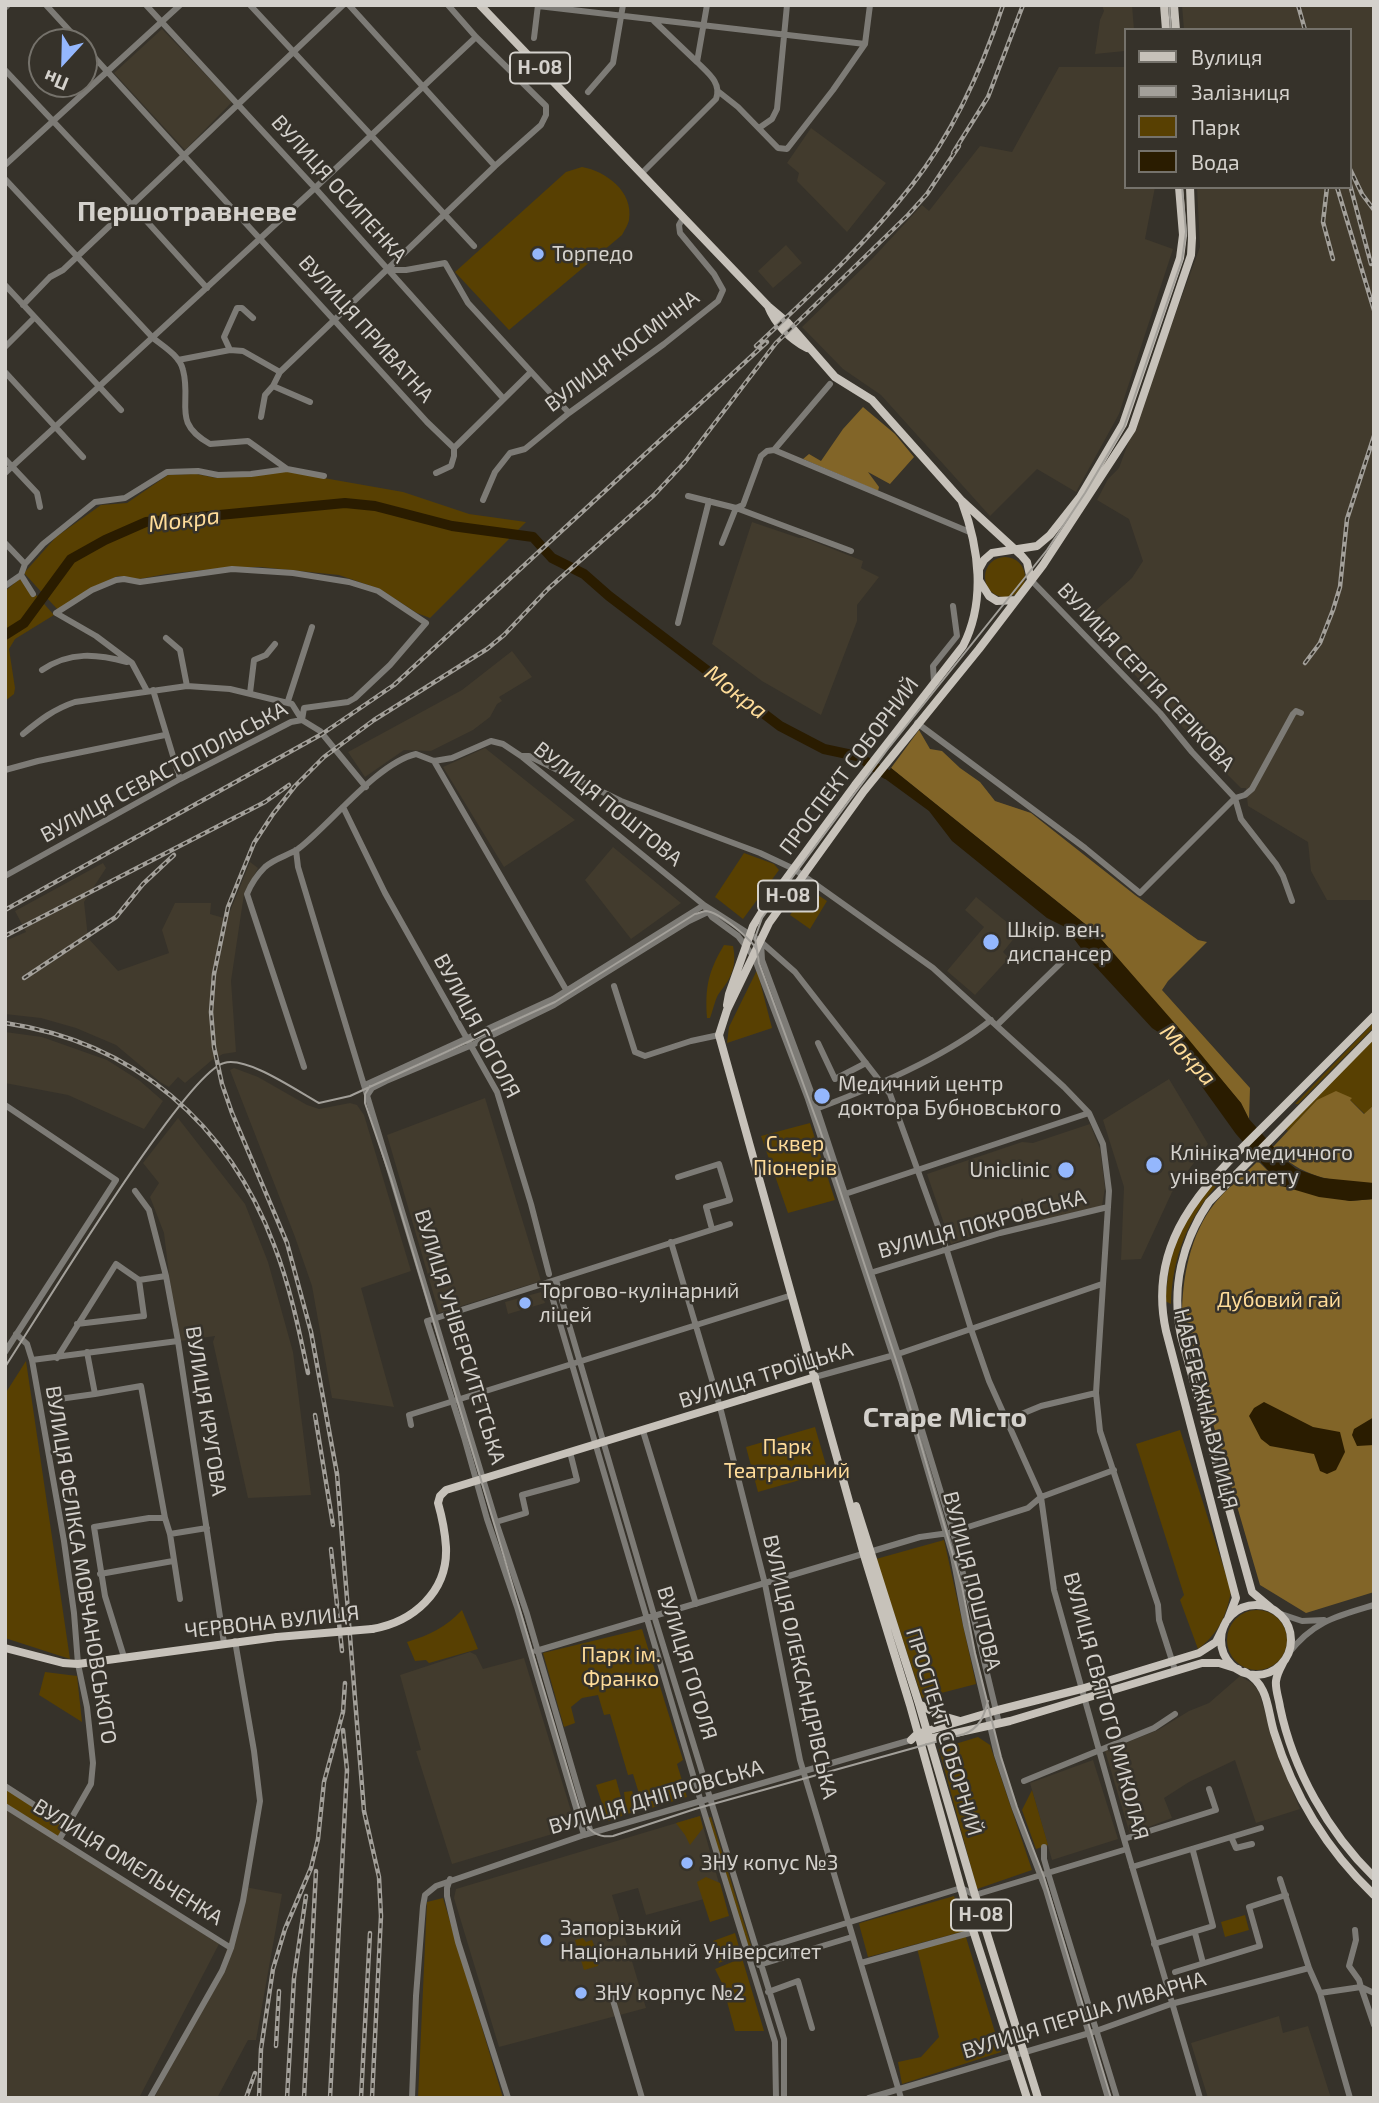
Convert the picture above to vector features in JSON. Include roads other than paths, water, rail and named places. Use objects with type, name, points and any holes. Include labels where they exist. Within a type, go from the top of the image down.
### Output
[{"type":"main road","name":"ВУЛИЦЯ КОСМІЧНА","points":[[480,5],[835,377],[872,400],[961,500]]},
{"type":"main road","points":[[1164,5],[1166,28]]},
{"type":"main road","points":[[1174,5],[1176,28]]},
{"type":"main road","points":[[1016,600],[997,601],[989,596],[979,580],[979,569],[992,553],[1037,546],[1051,535],[1080,497],[1123,424],[1180,258],[1182,237],[1179,189]]},
{"type":"main road","points":[[1031,580],[1132,429],[1188,264],[1192,238],[1189,189]]},
{"type":"main road","points":[[1182,237],[1192,238]]},
{"type":"main road","name":"Н-08","points":[[961,500],[1027,562],[1031,580],[1016,600]]},
{"type":"main road","name":"Н-08","points":[[961,500],[972,533],[979,580]]},
{"type":"main road","name":"ПРОСПЕКТ СОБОРНИЙ","points":[[727,1010],[729,995],[749,934],[758,918],[855,785],[963,646],[973,623],[979,580]]},
{"type":"main road","name":"ПРОСПЕКТ СОБОРНИЙ","points":[[1016,600],[864,791],[769,923],[727,1010],[719,1035],[815,1377],[868,1554],[919,1704],[1038,2098]]},
{"type":"main road","name":"НАБЕРЕЖНА ВУЛИЦЯ","points":[[1226,1623],[1236,1598],[1166,1331],[1161,1293],[1169,1252],[1180,1224],[1195,1200],[1219,1172],[1374,1016]]},
{"type":"main road","points":[[1374,1034],[1235,1174],[1201,1214],[1187,1244],[1177,1290],[1178,1322],[1252,1592],[1275,1610],[1290,1632],[1291,1647],[1278,1674],[1276,1686],[1283,1720],[1303,1773],[1320,1808],[1341,1840],[1374,1877]]},
{"type":"main road","points":[[1219,1172],[1228,1182]]},
{"type":"main road","name":"ВУЛИЦЯ ТРОЇЦЬКА","points":[[440,1496],[446,1490],[480,1479],[815,1377]]},
{"type":"main road","name":"ЧЕРВОНА ВУЛИЦЯ","points":[[5,1648],[63,1663],[78,1664],[235,1641],[372,1629],[398,1622],[416,1611],[431,1597],[441,1581],[446,1548],[440,1496]]},
{"type":"main road","name":"ПРОСПЕКТ СОБОРНИЙ","points":[[868,1554],[916,1739],[973,1932],[1027,2098]]},
{"type":"main road","points":[[1275,1610],[1264,1606],[1240,1609],[1226,1623],[1223,1650],[1226,1657],[1257,1680],[1264,1689],[1282,1757],[1309,1812],[1333,1850],[1374,1895]]},
{"type":"main road","name":"ВУЛИЦЯ ДНІПРОВСЬКА","points":[[916,1739],[992,1712],[1083,1693],[1174,1665],[1212,1647],[1226,1623]]},
{"type":"main road","points":[[1242,1671],[1262,1674],[1271,1671],[1286,1657]]},
{"type":"main road","name":"ВУЛИЦЯ ДНІПРОВСЬКА","points":[[1174,1665],[1210,1662],[1242,1671]]},
{"type":"main road","name":"ВУЛИЦЯ ДНІПРОВСЬКА","points":[[928,1735],[999,1723],[1047,1710],[1083,1693]]},
{"type":"main road","points":[[919,1704],[939,1715],[963,1721]]},
{"type":"main road","points":[[1282,1757],[1288,1763],[1293,1761],[1296,1755]]},
{"type":"main road","points":[[1291,1777],[1296,1769],[1303,1773]]},
{"type":"street","points":[[46,5],[67,28]]},
{"type":"street","name":"ВУЛИЦЯ ОСИПЕНКА","points":[[146,5],[238,103],[503,398]]},
{"type":"street","points":[[5,165],[180,5]]},
{"type":"street","points":[[250,5],[474,246]]},
{"type":"street","points":[[23,305],[343,5]]},
{"type":"street","points":[[349,5],[495,166]]},
{"type":"street","points":[[261,417],[265,394],[273,386],[280,372],[541,125],[546,115],[545,106],[448,5]]},
{"type":"street","points":[[588,92],[613,63],[624,5]]},
{"type":"street","points":[[697,62],[707,5]]},
{"type":"street","points":[[759,128],[772,119],[777,109],[787,5]]},
{"type":"street","points":[[654,21],[697,62],[717,84],[719,92],[782,150],[787,149],[865,44],[870,5]]},
{"type":"street","points":[[534,38],[538,6],[865,44]]},
{"type":"street","points":[[5,473],[476,37]]},
{"type":"street","name":"ВУЛИЦЯ ПРИВАТНА","points":[[98,61],[427,422],[454,448]]},
{"type":"street","points":[[5,70],[207,288]]},
{"type":"street","points":[[641,174],[711,105],[719,92]]},
{"type":"street","points":[[5,179],[153,338],[178,360],[183,370],[186,423],[192,431],[209,444],[248,441],[287,468]]},
{"type":"street","name":"ВУЛИЦЯ КОСМІЧНА","points":[[483,500],[495,472],[510,453],[525,449],[718,301],[723,290],[680,233],[679,225],[683,218]]},
{"type":"street","points":[[387,270],[406,270],[445,263],[468,303],[569,413]]},
{"type":"street","points":[[5,285],[121,410]]},
{"type":"street","points":[[230,350],[224,337],[237,308],[242,308],[253,318]]},
{"type":"street","points":[[5,347],[34,318]]},
{"type":"street","points":[[178,360],[230,350],[243,351],[280,372]]},
{"type":"street","points":[[5,372],[83,457]]},
{"type":"street","points":[[436,473],[451,466],[454,448],[531,372]]},
{"type":"street","points":[[774,450],[830,384]]},
{"type":"street","points":[[273,386],[310,402]]},
{"type":"street","points":[[722,543],[736,508],[744,505],[761,456],[767,450],[774,450],[972,533]]},
{"type":"street","points":[[5,459],[37,493],[40,507]]},
{"type":"street","points":[[5,586],[21,575],[25,564],[43,544],[95,502],[125,498],[167,472],[198,471],[218,475],[287,468],[324,476]]},
{"type":"street","points":[[688,496],[736,508],[851,551]]},
{"type":"street","points":[[678,623],[709,501]]},
{"type":"street","points":[[5,543],[25,564]]},
{"type":"street","name":"ВУЛИЦЯ СЕВАСТОПОЛЬСЬКА","points":[[6,874],[180,779],[291,722],[302,720],[304,708],[348,702],[355,698],[390,666],[426,623],[378,591],[293,573],[232,569],[140,582],[116,580],[92,590],[56,613],[96,636],[132,663]]},
{"type":"street","points":[[21,575],[33,594]]},
{"type":"street","name":"ВУЛИЦЯ СЕРГІЯ СЕРІКОВА","points":[[1031,580],[1160,713],[1235,798],[1241,819],[1276,864],[1292,901]]},
{"type":"street","points":[[934,682],[933,666],[957,636],[953,606]]},
{"type":"street","points":[[288,701],[312,627]]},
{"type":"street","points":[[166,638],[180,650],[187,686]]},
{"type":"street","points":[[250,693],[254,660],[266,655],[275,644]]},
{"type":"street","points":[[42,670],[64,659],[87,655],[103,655],[132,663],[150,691],[180,779]]},
{"type":"street","points":[[23,734],[60,707],[95,698],[187,686],[212,687],[288,701],[295,706],[302,720],[320,732],[366,787]]},
{"type":"street","points":[[917,723],[1085,848],[1140,893],[1235,798],[1252,789],[1293,714],[1296,711],[1301,713]]},
{"type":"street","points":[[5,770],[165,735]]},
{"type":"street","name":"ВУЛИЦЯ ПОШТОВА","points":[[304,1067],[247,894],[264,868],[284,854],[296,850],[366,787],[409,756],[416,754],[434,761],[452,758],[491,741],[503,744],[521,756],[709,911],[747,946],[754,957],[814,1109]]},
{"type":"street","points":[[521,756],[529,757],[621,801],[760,853],[794,869],[933,968],[1064,1087],[1089,1114],[1103,1144],[1109,1191],[1096,1393],[1103,1445],[1114,1470],[1158,1605],[1159,1620],[1174,1665]]},
{"type":"street","points":[[434,761],[568,993]]},
{"type":"street","name":"ВУЛИЦЯ ГОГОЛЯ","points":[[343,807],[385,893],[497,1092],[549,1274]]},
{"type":"street","name":"ВУЛИЦЯ УНІВЕРСИТЕТСЬКА","points":[[296,850],[431,1320],[496,1522],[587,1834]]},
{"type":"street","points":[[368,1094],[372,1088],[568,993],[709,911]]},
{"type":"street","name":"ВУЛИЦЯ ПОШТОВА","points":[[709,911],[749,934]]},
{"type":"street","name":"ВУЛИЦЯ СВЯТОГО МИКОЛАЯ","points":[[749,934],[805,982],[890,1094],[947,1251],[989,1381],[1041,1497],[1052,1579],[1099,1752],[1200,2098]]},
{"type":"street","name":"ВУЛИЦЯ ПОШТОВА","points":[[760,941],[762,960],[895,1355],[949,1532],[992,1712],[999,1723]]},
{"type":"street","points":[[814,1109],[883,1082],[994,1023],[1069,955]]},
{"type":"street","points":[[614,986],[635,1052],[640,1055],[645,1056],[719,1035]]},
{"type":"street","points":[[365,1085],[471,1042]]},
{"type":"street","points":[[818,1043],[835,1079],[866,1063]]},
{"type":"street","points":[[5,1105],[116,1180],[5,1352]]},
{"type":"street","points":[[843,1195],[1089,1114]]},
{"type":"street","points":[[678,1177],[719,1164],[730,1200],[706,1207],[712,1229]]},
{"type":"street","name":"ВУЛИЦЯ КРУГОВА","points":[[135,1191],[149,1210],[166,1276],[224,1643]]},
{"type":"street","name":"ВУЛИЦЯ ПОКРОВСЬКА","points":[[868,1274],[1000,1233],[1108,1207]]},
{"type":"street","points":[[431,1320],[730,1224]]},
{"type":"street","name":"ВУЛИЦЯ ОЛЕКСАНДРІВСЬКА","points":[[671,1242],[720,1407],[765,1584],[803,1772],[901,2098]]},
{"type":"street","points":[[57,1358],[116,1264],[139,1280],[166,1276]]},
{"type":"street","points":[[77,1324],[144,1317],[139,1280]]},
{"type":"street","name":"ВУЛИЦЯ ГОГОЛЯ","points":[[556,1280],[581,1362],[600,1444],[701,1802],[775,2042],[776,2098]]},
{"type":"street","name":"ВУЛИЦЯ ГОГОЛЯ","points":[[548,1283],[572,1365],[600,1444]]},
{"type":"street","name":"ВУЛИЦЯ ТРОЇЦЬКА","points":[[815,1377],[895,1355],[1102,1284]]},
{"type":"street","points":[[411,1425],[409,1415],[792,1296]]},
{"type":"street","name":"ВУЛИЦЯ ФЕЛІКСА МОВЧАНОВСЬКОГО","points":[[16,1334],[27,1345],[32,1360],[64,1541],[78,1664],[87,1707],[93,1775],[91,1784],[59,1840]]},
{"type":"street","points":[[32,1360],[178,1341]]},
{"type":"street","points":[[87,1352],[95,1394]]},
{"type":"street","points":[[52,1400],[141,1386],[180,1599]]},
{"type":"street","points":[[1007,1420],[1041,1406],[1096,1393]]},
{"type":"street","points":[[643,1431],[696,1604]]},
{"type":"street","points":[[496,1522],[526,1513],[522,1495],[577,1480],[570,1452]]},
{"type":"street","points":[[533,1651],[920,1537],[949,1532],[1028,1508],[1041,1497],[1114,1470]]},
{"type":"street","name":"ВУЛИЦЯ УНІВЕРСИТЕТСЬКА","points":[[480,1479],[486,1519],[533,1651]]},
{"type":"street","points":[[124,1657],[104,1596],[94,1527],[165,1518]]},
{"type":"street","points":[[170,1534],[207,1528]]},
{"type":"street","points":[[100,1574],[173,1562]]},
{"type":"street","points":[[1275,1610],[1302,1621],[1326,1620],[1374,1605]]},
{"type":"street","name":"ВУЛИЦЯ ГОГОЛЯ","points":[[650,1618],[784,2039],[784,2098]]},
{"type":"street","points":[[1286,1657],[1304,1635],[1326,1620]]},
{"type":"street","points":[[150,2098],[222,1971],[232,1948],[243,1901],[260,1801],[235,1641]]},
{"type":"street","name":"ВУЛИЦЯ ПОШТОВА","points":[[992,1712],[990,1724],[1014,1809],[1044,1874],[1117,2098]]},
{"type":"street","points":[[1024,1781],[1154,1728],[1175,1714]]},
{"type":"street","name":"ВУЛИЦЯ ДНІПРОВСЬКА","points":[[412,2098],[423,1906],[425,1895],[436,1886],[587,1834],[916,1739]]},
{"type":"street","name":"ВУЛИЦЯ ОМЕЛЬЧЕНКА","points":[[5,1786],[67,1826]]},
{"type":"street","points":[[1124,1839],[1216,1810],[1209,1789]]},
{"type":"street","name":"ВУЛИЦЯ ОМЕЛЬЧЕНКА","points":[[5,1805],[232,1948]]},
{"type":"street","points":[[1132,1867],[1193,1851],[1261,1828]]},
{"type":"street","points":[[1232,1839],[1236,1848],[1252,1844]]},
{"type":"street","points":[[1044,1847],[1044,1874]]},
{"type":"street","points":[[747,1954],[961,1888],[975,1895],[1127,1849]]},
{"type":"street","points":[[1154,1944],[1212,1928],[1214,1923],[1193,1851]]},
{"type":"street","name":"ВУЛИЦЯ ПОШТОВА","points":[[1044,1874],[1108,2098]]},
{"type":"street","points":[[450,1879],[447,1896],[458,1942],[508,2098]]},
{"type":"street","points":[[1280,1879],[1309,1968],[1320,1993],[1350,2098]]},
{"type":"street","points":[[1175,1972],[1259,1946],[1249,1907],[1286,1895]]},
{"type":"street","points":[[1355,1930],[1356,1940],[1349,1966],[1359,1980],[1374,2025]]},
{"type":"street","points":[[861,1963],[973,1932]]},
{"type":"street","points":[[1195,1933],[1203,1963]]},
{"type":"street","points":[[760,1965],[852,1937]]},
{"type":"street","name":"ВУЛИЦЯ ПЕРША ЛИВАРНА","points":[[869,2098],[1096,2030],[1171,2004],[1309,1968]]},
{"type":"street","points":[[768,1992],[798,1981],[812,2028]]},
{"type":"street","points":[[609,1987],[642,2098]]},
{"type":"street","points":[[1320,1993],[1360,1987],[1374,1993]]},
{"type":"water","points":[[891,768],[1095,932],[1185,1035],[1241,1103],[1249,1119],[1285,1160],[1296,1169],[1323,1178],[1374,1183],[1374,1199],[1350,1201],[1319,1197],[1282,1186],[1236,1134],[1167,1038],[1152,1028],[1093,964],[1065,927],[1047,918],[952,841],[929,811],[884,778]]},
{"type":"water","points":[[1264,1402],[1313,1427],[1340,1432],[1345,1452],[1336,1470],[1327,1474],[1320,1471],[1314,1454],[1270,1446],[1261,1439],[1249,1416],[1254,1408]]},
{"type":"water","points":[[1374,1417],[1374,1445],[1357,1446],[1352,1435],[1354,1429]]},
{"type":"waterway","name":"Мокра","points":[[5,635],[24,623],[71,559],[146,522],[345,503],[375,506],[452,526],[533,537],[552,558],[584,574],[780,726],[824,749],[857,756],[886,774]]},
{"type":"tram line","points":[[1169,5],[1171,28]]},
{"type":"tram line","points":[[1111,2098],[1044,1877],[1001,1757],[975,1653],[962,1586],[898,1366],[819,1127],[759,963],[755,938],[762,918],[887,750],[1047,550],[1124,427],[1182,260],[1186,232],[1182,189]]},
{"type":"tram line","points":[[5,1367],[146,1151],[205,1077],[224,1063],[234,1062],[258,1069],[319,1103],[350,1096],[555,1002],[695,914],[706,911],[719,916],[742,933],[757,950]]},
{"type":"tram line","points":[[370,1086],[365,1094],[365,1103],[391,1179],[583,1821],[589,1828],[599,1835],[613,1836],[695,1809],[964,1734],[981,1721],[988,1701]]},
{"type":"railway","points":[[756,346],[857,248],[927,165],[965,99],[986,53],[1003,5]]},
{"type":"railway","points":[[953,153],[988,97],[1023,5]]},
{"type":"railway","points":[[1298,5],[1304,28]]},
{"type":"railway","points":[[372,2098],[381,1916],[379,1877],[364,1811],[337,1474],[311,1332],[287,1243],[232,1113],[214,1047],[211,1012],[214,974],[228,907],[254,843],[295,786],[324,757],[374,720],[487,649],[548,589],[654,495],[685,462],[776,343],[908,215],[927,194],[959,146]]},
{"type":"railway","points":[[1351,171],[1362,194],[1374,210]]},
{"type":"railway","points":[[1327,189],[1323,222],[1333,259]]},
{"type":"railway","points":[[1338,189],[1374,310]]},
{"type":"railway","points":[[1351,189],[1371,264]]},
{"type":"railway","points":[[5,910],[322,734],[394,685],[767,342]]},
{"type":"railway","points":[[1305,663],[1320,643],[1340,587],[1347,519],[1374,436]]},
{"type":"railway","points":[[5,936],[265,802],[289,785]]},
{"type":"railway","points":[[24,978],[116,917],[143,884],[174,855]]},
{"type":"railway","points":[[5,1023],[52,1033],[95,1049],[135,1070],[171,1096],[203,1127],[231,1162],[255,1202],[274,1245],[298,1324],[308,1373]]},
{"type":"railway","points":[[315,1415],[333,1525]]},
{"type":"railway","points":[[331,1549],[342,1651]]},
{"type":"railway","points":[[259,2098],[261,2049],[273,1969],[285,1929],[311,1868],[318,1839],[324,1782],[343,1712],[345,1683]]},
{"type":"railway","points":[[330,2098],[347,1770],[343,1730]]},
{"type":"railway","points":[[304,2098],[316,1871]]},
{"type":"railway","points":[[287,2098],[294,1978],[306,1896]]},
{"type":"railway","points":[[361,2098],[370,1933]]},
{"type":"railway","points":[[276,2046],[279,1991]]},
{"type":"railway","points":[[246,2098],[255,2073]]},
{"type":"place","name":"Торпедо","points":[[538,254]]},
{"type":"place","name":"Шкір. вен. диспансер","points":[[991,942]]},
{"type":"place","name":"Медичний центр доктора Бубновського","points":[[822,1096]]},
{"type":"place","name":"Клініка медичного університету","points":[[1154,1165]]},
{"type":"place","name":"Uniclinic","points":[[1066,1170]]},
{"type":"place","name":"Торгово-кулінарний ліцей","points":[[525,1303]]},
{"type":"place","name":"ЗНУ копус №3","points":[[687,1863]]},
{"type":"place","name":"Запорізький Національний Університет","points":[[546,1940]]},
{"type":"place","name":"ЗНУ корпус №2","points":[[581,1993]]},
{"type":"district","name":"Першотравневе","points":[[187,212]]},
{"type":"district","name":"Старе Місто","points":[[945,1418]]},
{"type":"park label","name":"Сквер Піонерів","points":[[795,1156]]},
{"type":"park label","name":"Дубовий гай","points":[[1279,1300]]},
{"type":"park label","name":"Парк Театральний","points":[[787,1459]]},
{"type":"park label","name":"Парк ім. Франко","points":[[621,1667]]}]
